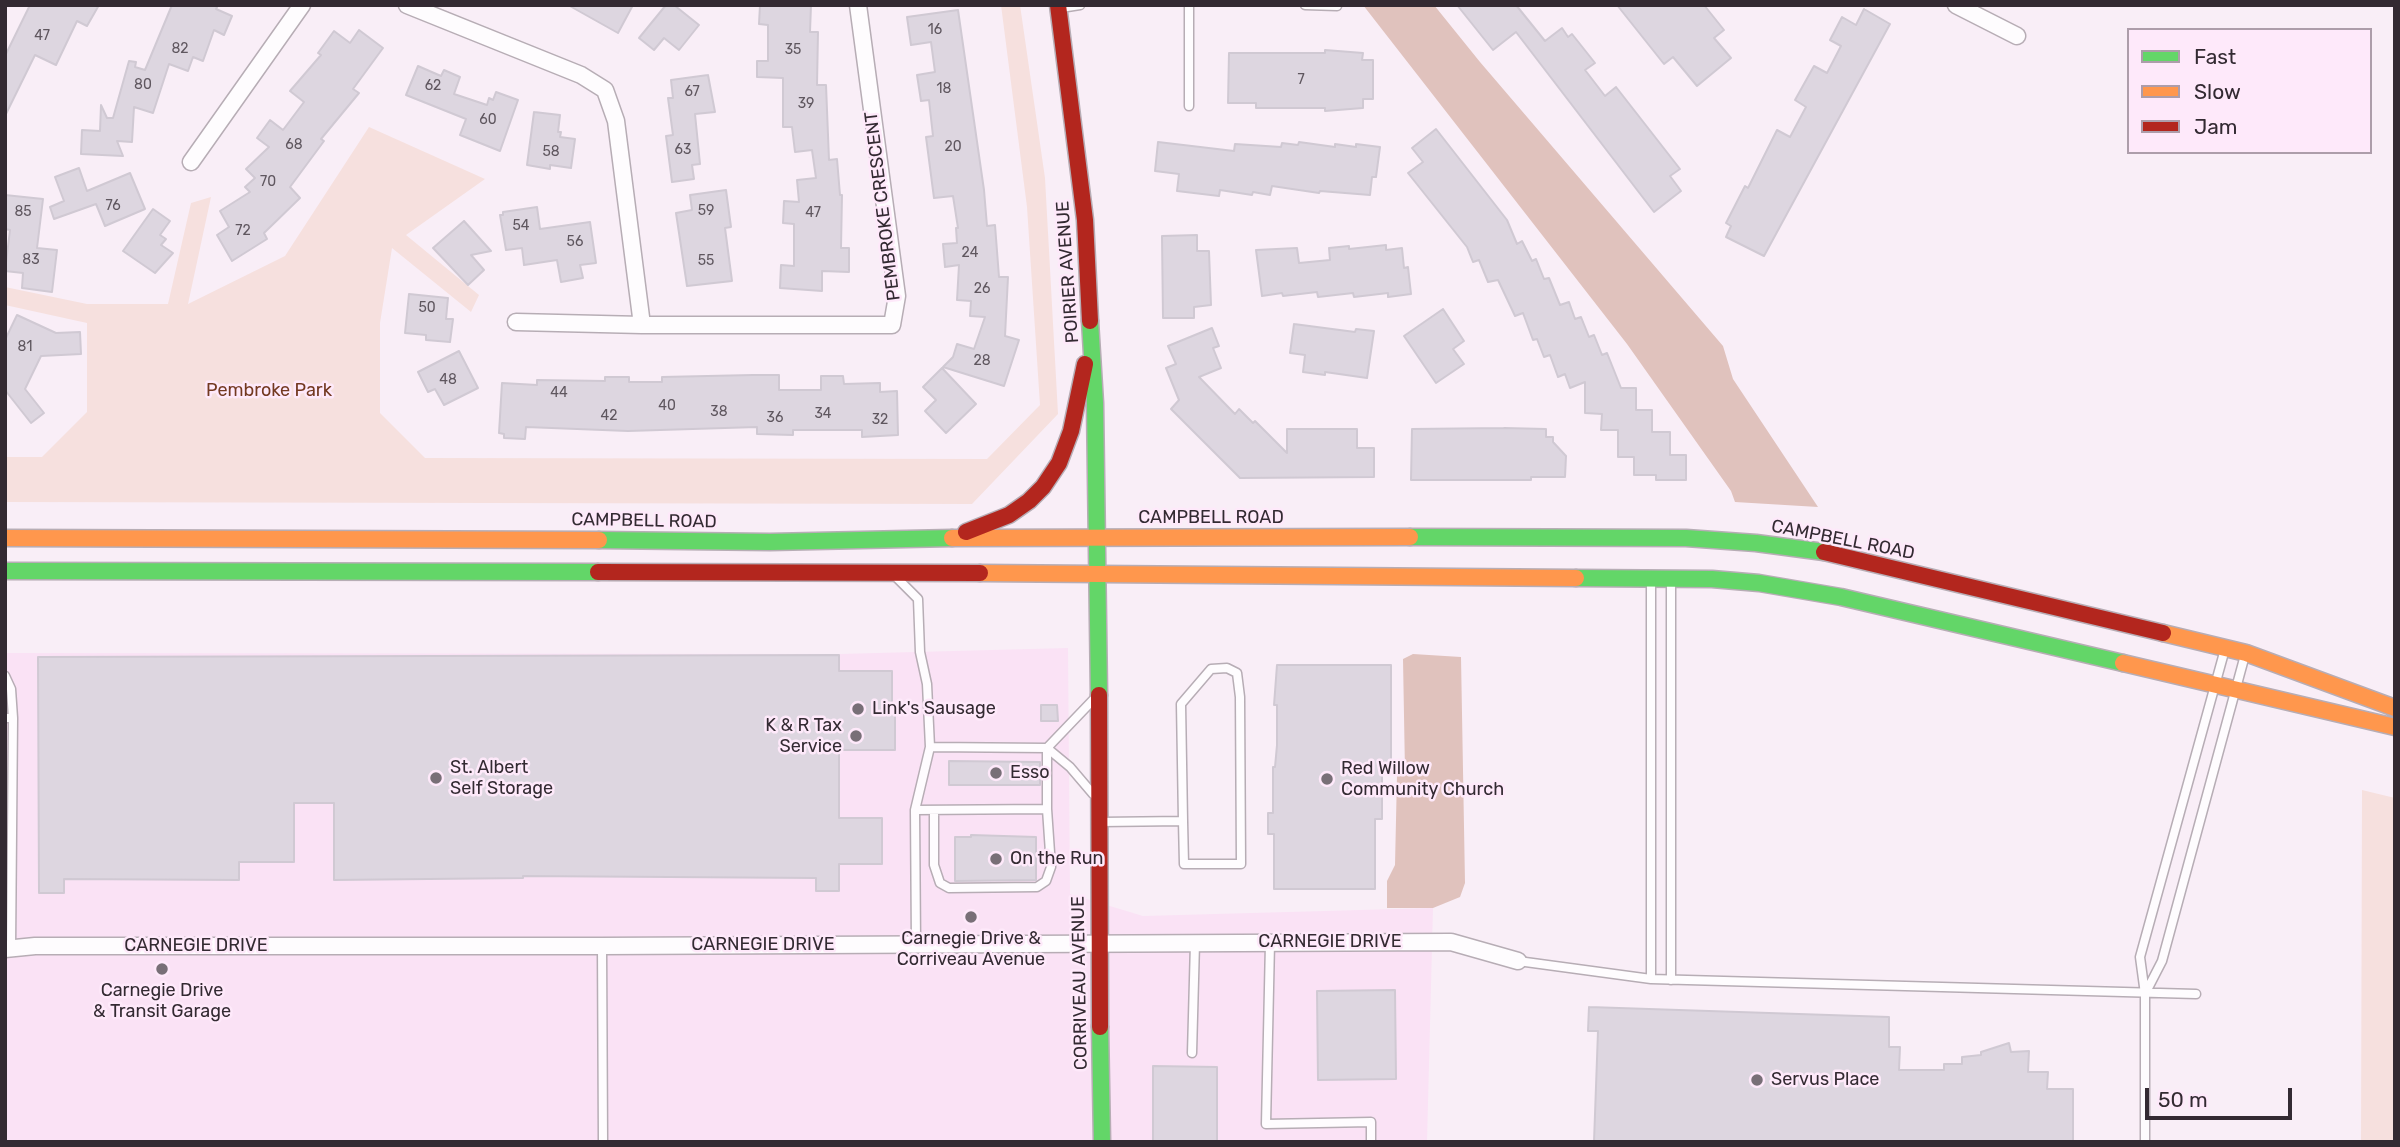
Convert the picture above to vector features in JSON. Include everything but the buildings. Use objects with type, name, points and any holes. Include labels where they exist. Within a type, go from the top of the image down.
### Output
[{"type":"street","points":[[191,162],[302,5]]},
{"type":"street","points":[[407,5],[581,75],[605,90],[616,121],[642,325]]},
{"type":"street","name":"PEMBROKE CRESCENT","points":[[516,322],[892,325],[897,296],[858,5]]},
{"type":"street","points":[[1955,5],[2017,36]]},
{"type":"street","name":"POIRIER AVENUE","points":[[1058,7],[1085,219],[1093,327],[1098,573]]},
{"type":"street","points":[[924,538],[962,534],[992,523],[1029,501],[1043,487],[1059,463],[1071,431],[1093,327]]},
{"type":"street","name":"CAMPBELL ROAD","points":[[5,538],[450,538],[770,542],[1098,537],[1686,538],[1756,543],[1859,560],[2246,653],[2395,708]]},
{"type":"street","points":[[5,571],[1098,573],[1651,577],[1759,583],[1831,595],[2395,727]]},
{"type":"street","name":"CORRIVEAU AVENUE","points":[[1098,573],[1098,943],[1102,1142]]},
{"type":"street","name":"CARNEGIE DRIVE","points":[[8,949],[34,946],[1451,942],[1518,961]]},
{"type":"lane","points":[[1058,7],[1080,5]]},
{"type":"lane","points":[[1189,5],[1189,106]]},
{"type":"lane","points":[[1306,5],[1336,6]]},
{"type":"lane","points":[[891,572],[918,599],[920,652],[927,684],[930,747],[915,810],[916,944]]},
{"type":"lane","points":[[1651,577],[1651,979]]},
{"type":"lane","points":[[1671,578],[1671,979]]},
{"type":"lane","points":[[2145,1142],[2145,994],[2140,957],[2226,648]]},
{"type":"lane","points":[[2145,994],[2162,961],[2246,653]]},
{"type":"lane","points":[[1227,668],[1237,673],[1240,697],[1241,864],[1184,864],[1183,821],[1181,704],[1211,669],[1227,668]]},
{"type":"lane","points":[[5,676],[11,689],[8,949]]},
{"type":"lane","points":[[934,810],[934,865],[940,883],[949,888],[1037,887],[1046,881],[1051,867],[1047,748],[1098,695]]},
{"type":"lane","points":[[930,747],[1047,748],[1070,767],[1098,800]]},
{"type":"lane","points":[[915,810],[1047,809]]},
{"type":"lane","points":[[1098,822],[1183,821]]},
{"type":"lane","points":[[1192,1053],[1195,943]]},
{"type":"lane","points":[[1269,943],[1266,1124],[1371,1122],[1371,1142]]},
{"type":"lane","points":[[602,946],[603,1142]]},
{"type":"lane","points":[[1518,961],[1651,979],[2196,994]]},
{"type":"shaded area","points":[[1363,5],[1434,5],[1723,346],[1733,379],[1818,507],[1735,502],[1731,491],[1627,344]]},
{"type":"shaded area","points":[[1068,648],[1070,894],[1143,916],[1433,908],[1427,1142],[5,1142],[5,653],[839,654]]},
{"type":"shaded area","points":[[1413,654],[1461,657],[1465,883],[1460,897],[1433,908],[1387,908],[1387,881],[1395,865],[1397,775],[1405,772],[1403,659]]},
{"type":"green space","name":"Pembroke Park","points":[[1001,5],[1020,5],[1045,178],[1058,414],[972,504],[5,502],[5,457],[42,457],[87,412],[87,323],[5,305],[5,287],[87,304],[168,304],[191,203],[211,197],[188,304],[285,256],[369,127],[485,179],[406,235],[479,295],[471,312],[392,248],[380,323],[380,413],[425,458],[987,459],[1040,405],[1027,207]]},
{"type":"green space","points":[[2362,790],[2395,798],[2395,1142],[2361,1142]]},
{"type":"traffic: fast","points":[[1090,321],[1095,403],[1099,695]]},
{"type":"traffic: fast","points":[[1410,537],[1686,538],[1824,552]]},
{"type":"traffic: fast","points":[[599,540],[770,542],[952,538]]},
{"type":"traffic: fast","points":[[5,571],[598,572]]},
{"type":"traffic: fast","points":[[1576,578],[1712,579],[1759,583],[1841,597],[2123,663]]},
{"type":"traffic: fast","points":[[1100,1027],[1102,1142]]},
{"type":"traffic: slow","points":[[952,538],[1410,537]]},
{"type":"traffic: slow","points":[[5,538],[599,540]]},
{"type":"traffic: slow","points":[[980,573],[1576,578]]},
{"type":"traffic: slow","points":[[2163,633],[2246,653],[2395,708]]},
{"type":"traffic: slow","points":[[2123,663],[2395,727]]},
{"type":"traffic: jam","points":[[1058,5],[1085,220],[1090,321]]},
{"type":"traffic: jam","points":[[966,532],[1009,515],[1043,487],[1059,463],[1071,431],[1085,364]]},
{"type":"traffic: jam","points":[[1824,552],[2163,633]]},
{"type":"traffic: jam","points":[[598,572],[980,573]]},
{"type":"traffic: jam","points":[[1099,695],[1100,1027]]},
{"type":"place","name":"Link's Sausage","points":[[858,709]]},
{"type":"place","name":"K & R Tax Service","points":[[856,736]]},
{"type":"place","name":"Esso","points":[[996,773]]},
{"type":"place","name":"St. Albert Self Storage","points":[[436,778]]},
{"type":"place","name":"Red Willow Community Church","points":[[1327,779]]},
{"type":"place","name":"On the Run","points":[[996,859]]},
{"type":"place","name":"Carnegie Drive & Corriveau Avenue","points":[[971,917]]},
{"type":"place","name":"Carnegie Drive & Transit Garage","points":[[162,969]]},
{"type":"place","name":"Servus Place","points":[[1757,1080]]}]
